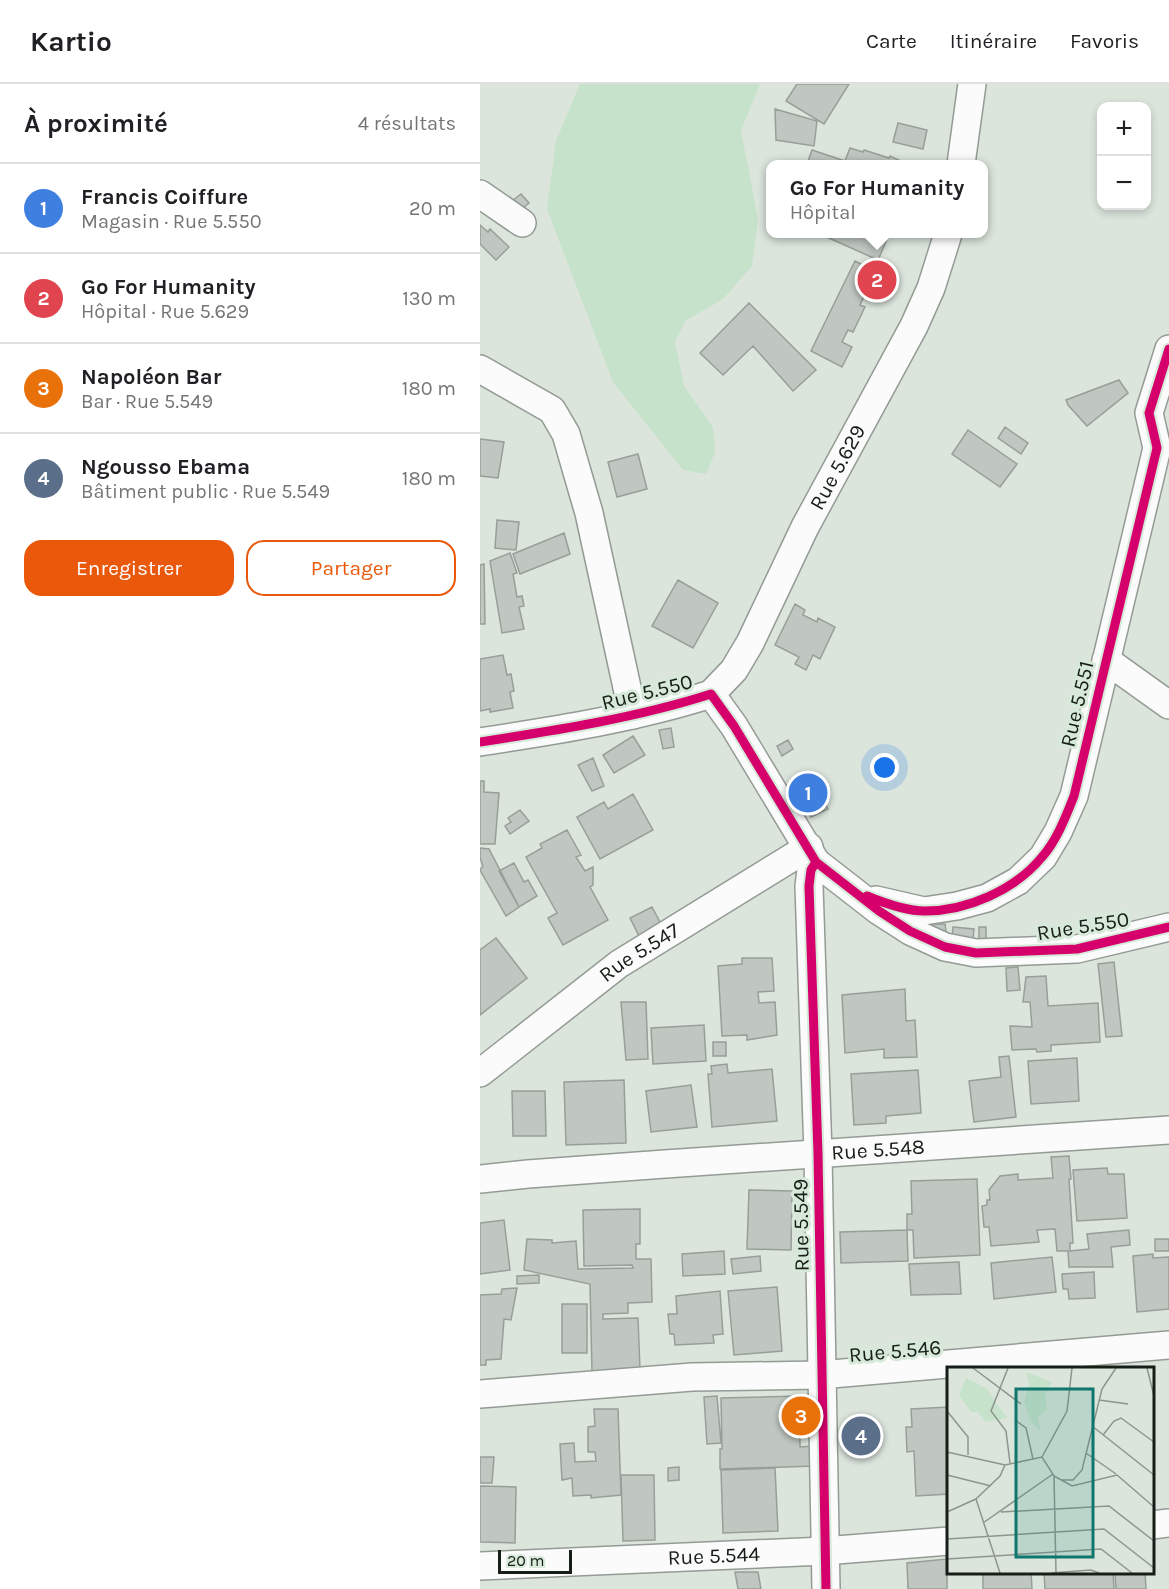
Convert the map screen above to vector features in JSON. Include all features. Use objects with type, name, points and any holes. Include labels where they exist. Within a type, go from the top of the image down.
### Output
[{"type":"street","points":[[962,160],[972,84]]},
{"type":"street","points":[[480,194],[522,223]]},
{"type":"street","name":"Rue 5.629","points":[[711,694],[734,670],[750,643],[805,527],[914,326],[931,288],[947,238]]},
{"type":"street","name":"Rue 5.551","points":[[850,890],[901,907],[924,911],[957,906],[987,897],[1018,881],[1043,857],[1058,832],[1074,796],[1157,448],[1169,349]]},
{"type":"street","points":[[480,369],[552,410],[566,434],[589,513],[633,715]]},
{"type":"street","points":[[1106,660],[1169,705]]},
{"type":"street","name":"Rue 5.550","points":[[480,742],[668,708],[711,694],[734,726],[812,855],[850,890],[910,931],[945,947],[976,953],[1077,949],[1169,927]]},
{"type":"street","name":"Rue 5.547","points":[[480,1073],[619,964],[812,855]]},
{"type":"street","name":"Rue 5.549","points":[[812,855],[809,886],[818,1154],[820,1375],[826,1589]]},
{"type":"street","name":"Rue 5.548","points":[[480,1179],[528,1173],[1169,1130]]},
{"type":"street","name":"Rue 5.546","points":[[480,1394],[692,1377],[820,1375],[1169,1345]]},
{"type":"street","points":[[1154,1525],[1169,1523]]},
{"type":"street","name":"Rue 5.544","points":[[480,1566],[824,1551],[947,1541]]},
{"type":"green space","points":[[580,84],[760,84],[741,130],[758,220],[752,266],[723,299],[685,321],[675,342],[684,386],[713,427],[715,452],[706,474],[683,470],[613,382],[547,209],[556,141]]},
{"type":"building","points":[[797,84],[849,84],[824,124],[786,101]]},
{"type":"building","points":[[775,109],[817,121],[814,146],[776,140]]},
{"type":"building","points":[[898,123],[927,130],[923,149],[893,142]]},
{"type":"building","points":[[850,148],[889,158],[890,156],[899,160],[845,160]]},
{"type":"building","points":[[812,150],[842,160],[808,160]]},
{"type":"building","points":[[521,194],[529,203],[511,218],[503,208]]},
{"type":"building","points":[[480,225],[488,232],[490,229],[509,247],[496,260],[480,244]]},
{"type":"building","points":[[829,238],[888,238],[878,260]]},
{"type":"building","points":[[855,261],[886,277],[876,297],[866,292],[860,305],[865,307],[853,332],[848,330],[842,342],[852,347],[842,367],[811,351]]},
{"type":"building","points":[[749,303],[816,370],[793,391],[753,346],[723,375],[700,353]]},
{"type":"building","points":[[1119,380],[1128,393],[1087,426],[1068,405],[1066,400]]},
{"type":"building","points":[[1005,427],[1028,443],[1021,454],[998,438]]},
{"type":"building","points":[[968,430],[1017,464],[1000,487],[952,454]]},
{"type":"building","points":[[480,439],[504,442],[498,478],[480,476]]},
{"type":"building","points":[[638,454],[647,489],[617,497],[608,462]]},
{"type":"building","points":[[497,520],[519,522],[516,550],[495,548]]},
{"type":"building","points":[[564,533],[570,554],[520,574],[513,554]]},
{"type":"building","points":[[510,553],[517,573],[513,574],[517,597],[522,596],[524,606],[519,607],[524,629],[502,633],[490,561]]},
{"type":"building","points":[[484,564],[485,624],[480,624],[480,565]]},
{"type":"building","points":[[678,580],[718,603],[693,648],[652,626]]},
{"type":"building","points":[[795,604],[805,610],[803,615],[817,622],[818,618],[835,627],[820,659],[813,655],[806,670],[795,664],[799,657],[775,645]]},
{"type":"building","points":[[503,655],[507,675],[511,674],[514,691],[510,692],[513,708],[490,712],[490,709],[480,711],[480,659]]},
{"type":"building","points":[[671,728],[674,747],[663,749],[659,730]]},
{"type":"building","points":[[633,736],[645,755],[614,773],[603,755]]},
{"type":"building","points":[[788,740],[793,749],[782,756],[777,746]]},
{"type":"building","points":[[593,758],[604,786],[592,791],[578,765]]},
{"type":"building","points":[[811,778],[828,809],[811,817],[795,788]]},
{"type":"building","points":[[480,781],[484,781],[484,792],[499,793],[495,844],[480,844]]},
{"type":"building","points":[[633,794],[653,830],[600,859],[577,817],[604,802],[608,809]]},
{"type":"building","points":[[520,810],[529,821],[510,834],[505,826],[511,822],[508,818]]},
{"type":"building","points":[[567,830],[581,855],[576,857],[585,871],[593,867],[593,885],[590,887],[608,920],[563,945],[548,918],[557,913],[526,857],[542,848],[540,844]]},
{"type":"building","points":[[480,848],[489,849],[519,907],[506,916],[480,870],[483,866]]},
{"type":"building","points":[[514,863],[524,882],[528,880],[537,896],[519,907],[499,871]]},
{"type":"building","points":[[652,907],[661,924],[639,936],[630,918]]},
{"type":"building","points":[[933,924],[945,924],[946,931],[933,932]]},
{"type":"building","points":[[953,927],[974,929],[973,940],[952,938]]},
{"type":"building","points":[[979,927],[986,927],[986,941],[979,941]]},
{"type":"building","points":[[496,938],[527,978],[480,1015],[480,950]]},
{"type":"building","points":[[742,958],[772,958],[774,991],[758,992],[759,1003],[775,1002],[777,1035],[747,1040],[747,1035],[722,1036],[718,966],[742,964]]},
{"type":"building","points":[[1114,962],[1122,1036],[1106,1037],[1098,964]]},
{"type":"building","points":[[1018,967],[1020,990],[1007,991],[1006,968]]},
{"type":"building","points":[[1046,976],[1048,1006],[1098,1003],[1100,1042],[1051,1045],[1051,1051],[1012,1050],[1010,1026],[1032,1027],[1030,1002],[1023,1002],[1026,977]]},
{"type":"building","points":[[905,989],[906,1021],[915,1020],[917,1057],[884,1058],[884,1049],[845,1053],[842,995]]},
{"type":"building","points":[[621,1002],[646,1002],[648,1059],[626,1060]]},
{"type":"building","points":[[704,1025],[706,1061],[653,1064],[651,1028]]},
{"type":"building","points":[[713,1042],[726,1042],[726,1056],[713,1056]]},
{"type":"building","points":[[1009,1056],[1016,1117],[974,1122],[969,1081],[1001,1077],[999,1057]]},
{"type":"building","points":[[1077,1058],[1079,1101],[1031,1104],[1028,1061]]},
{"type":"building","points":[[727,1064],[728,1073],[772,1069],[777,1121],[712,1127],[708,1074],[712,1074],[711,1066]]},
{"type":"building","points":[[918,1070],[921,1113],[886,1116],[886,1123],[854,1125],[851,1074]]},
{"type":"building","points":[[624,1080],[626,1143],[566,1145],[564,1082]]},
{"type":"building","points":[[691,1085],[697,1127],[651,1132],[646,1091]]},
{"type":"building","points":[[512,1091],[545,1091],[546,1136],[513,1136]]},
{"type":"building","points":[[1069,1156],[1073,1243],[1070,1243],[1070,1251],[1089,1249],[1087,1234],[1129,1230],[1130,1245],[1111,1247],[1113,1267],[1069,1267],[1068,1251],[1057,1251],[1055,1229],[1037,1230],[1039,1242],[991,1246],[989,1227],[984,1227],[982,1206],[987,1205],[987,1200],[990,1200],[989,1190],[1000,1176],[1018,1174],[1018,1180],[1053,1178],[1051,1157]]},
{"type":"building","points":[[1107,1168],[1108,1174],[1124,1174],[1127,1218],[1077,1221],[1073,1170]]},
{"type":"building","points":[[977,1179],[980,1255],[914,1258],[913,1230],[907,1230],[907,1214],[912,1214],[911,1181]]},
{"type":"building","points":[[749,1190],[792,1191],[791,1250],[747,1249]]},
{"type":"building","points":[[640,1209],[640,1244],[636,1244],[636,1259],[651,1259],[652,1302],[628,1303],[628,1313],[603,1314],[603,1319],[638,1318],[640,1370],[592,1371],[590,1284],[524,1270],[527,1239],[552,1240],[552,1243],[576,1241],[578,1269],[633,1268],[632,1265],[584,1266],[583,1210]]},
{"type":"building","points":[[504,1220],[510,1270],[480,1274],[480,1223]]},
{"type":"building","points":[[907,1230],[908,1261],[841,1263],[840,1232]]},
{"type":"building","points":[[1155,1239],[1169,1239],[1169,1251],[1155,1251]]},
{"type":"building","points":[[724,1251],[725,1274],[683,1276],[682,1254]]},
{"type":"building","points":[[1153,1254],[1153,1258],[1169,1257],[1169,1309],[1137,1312],[1133,1256]]},
{"type":"building","points":[[760,1256],[761,1271],[733,1274],[731,1259]]},
{"type":"building","points":[[1052,1257],[1056,1292],[994,1299],[991,1263]]},
{"type":"building","points":[[959,1262],[961,1294],[911,1295],[909,1264]]},
{"type":"building","points":[[1094,1272],[1095,1298],[1069,1299],[1068,1289],[1063,1289],[1062,1274]]},
{"type":"building","points":[[539,1275],[539,1283],[517,1284],[517,1276]]},
{"type":"building","points":[[777,1287],[782,1351],[734,1355],[728,1291]]},
{"type":"building","points":[[517,1288],[511,1320],[504,1319],[501,1359],[486,1360],[486,1365],[480,1365],[480,1295],[501,1294],[502,1289]]},
{"type":"building","points":[[720,1291],[723,1334],[713,1335],[714,1343],[675,1345],[674,1334],[670,1334],[668,1314],[677,1314],[676,1296]]},
{"type":"building","points":[[562,1304],[587,1304],[587,1353],[562,1353]]},
{"type":"building","points":[[717,1396],[721,1443],[707,1444],[704,1397]]},
{"type":"building","points":[[799,1396],[800,1447],[814,1446],[815,1466],[720,1469],[721,1398]]},
{"type":"building","points":[[947,1407],[947,1494],[916,1496],[914,1451],[907,1452],[906,1427],[912,1427],[911,1409]]},
{"type":"building","points":[[594,1409],[618,1409],[621,1495],[591,1498],[591,1495],[573,1496],[572,1478],[562,1480],[560,1444],[574,1443],[575,1462],[596,1461],[595,1452],[588,1452],[588,1427],[595,1426]]},
{"type":"building","points":[[851,1417],[868,1417],[868,1449],[851,1449]]},
{"type":"building","points":[[480,1457],[494,1457],[492,1483],[480,1483]]},
{"type":"building","points":[[679,1467],[679,1480],[668,1481],[668,1468]]},
{"type":"building","points":[[775,1468],[778,1531],[723,1533],[721,1470]]},
{"type":"building","points":[[621,1475],[654,1475],[655,1540],[623,1541]]},
{"type":"building","points":[[480,1486],[516,1487],[515,1543],[480,1542]]},
{"type":"building","points":[[947,1559],[947,1589],[908,1589],[907,1563]]},
{"type":"building","points":[[735,1572],[758,1572],[761,1589],[738,1589]]},
{"type":"building","points":[[983,1574],[1031,1574],[1032,1589],[983,1589]]},
{"type":"building","points":[[1044,1574],[1113,1574],[1114,1589],[1045,1589]]},
{"type":"building","points":[[1115,1574],[1145,1574],[1146,1589],[1116,1589]]},
{"type":"cycle path","points":[[867,896],[918,911],[941,910],[973,903],[1004,889],[1031,869],[1057,836],[1074,796],[1157,448],[1149,413],[1169,349]]},
{"type":"cycle path","points":[[480,742],[626,717],[711,694],[734,726],[816,862],[879,911],[910,931],[945,947],[976,953],[1077,949],[1169,927]]},
{"type":"cycle path","points":[[816,862],[811,870],[809,886],[818,1154],[826,1589]]},
{"type":"place","name":"Go For Humanity","points":[[877,280]]},
{"type":"place","name":"Francis Coiffure","points":[[808,793]]},
{"type":"place","name":"Napoléon Bar","points":[[801,1416]]},
{"type":"place","name":"Ngousso Ebama","points":[[861,1436]]}]
